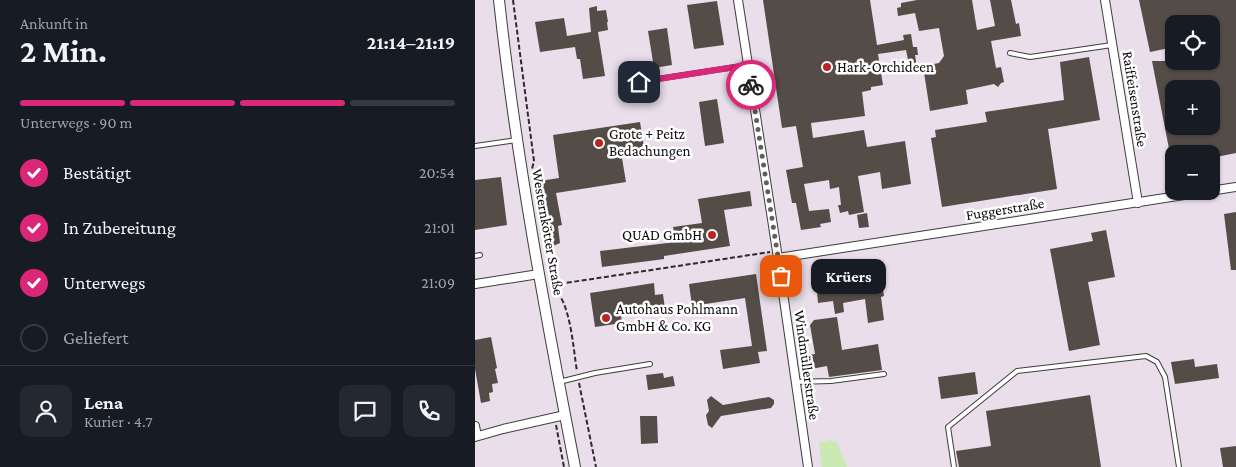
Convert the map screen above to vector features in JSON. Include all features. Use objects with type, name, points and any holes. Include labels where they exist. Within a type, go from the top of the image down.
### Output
[{"type":"street","name":"Westernkötter Straße","points":[[499,0],[517,140],[539,274],[575,467]]},
{"type":"street","name":"Windmüllerstraße","points":[[738,0],[808,467]]},
{"type":"street","name":"Raiffeisenstraße","points":[[1105,0],[1138,203]]},
{"type":"street","name":"Fuggerstraße","points":[[777,255],[1236,187]]},
{"type":"street","points":[[475,284],[539,274]]},
{"type":"street","points":[[475,426],[476,436],[565,415]]},
{"type":"lane","points":[[1010,53],[1030,57],[1112,45]]},
{"type":"lane","points":[[639,82],[748,65]]},
{"type":"lane","points":[[475,146],[517,140]]},
{"type":"lane","points":[[954,467],[948,428],[1017,371],[1146,356],[1157,362],[1165,377],[1179,467]]},
{"type":"lane","points":[[559,382],[650,364]]},
{"type":"lane","points":[[795,382],[831,381],[884,374]]},
{"type":"path","points":[[513,0],[534,161],[529,177]]},
{"type":"path","points":[[595,467],[566,308],[557,291],[549,285],[777,255]]},
{"type":"shaded area","points":[[475,0],[1236,0],[1236,467],[475,467]]},
{"type":"green space","points":[[830,440],[837,442],[847,467],[822,467],[819,443]]},
{"type":"building","name":"Hark-Orchideen","points":[[763,0],[870,0],[877,45],[904,40],[903,35],[911,34],[913,47],[917,47],[918,55],[915,55],[917,68],[910,69],[906,50],[878,54],[883,85],[871,87],[871,90],[862,92],[865,116],[811,123],[813,138],[864,130],[867,147],[905,141],[911,184],[882,189],[880,172],[858,176],[864,212],[849,215],[848,211],[840,213],[838,205],[841,205],[839,187],[830,189],[829,180],[804,184],[809,211],[829,209],[831,222],[820,224],[821,227],[801,230],[796,203],[792,203],[786,170],[803,167],[796,126],[782,128]]},
{"type":"building","points":[[917,0],[972,0],[977,30],[995,26],[990,0],[1011,0],[1016,24],[1019,23],[1021,36],[991,41],[996,68],[1001,67],[1004,82],[998,87],[994,84],[966,90],[968,104],[930,111],[923,66],[939,63],[944,56],[939,28],[919,31],[915,13],[898,16],[897,8],[901,7],[901,3]]},
{"type":"building","points":[[1139,0],[1236,0],[1236,153],[1220,156],[1220,145],[1168,145],[1166,135],[1220,135],[1220,80],[1165,80],[1165,128],[1152,61],[1165,61],[1165,70],[1220,70],[1220,15],[1165,15],[1165,49],[1150,52]]},
{"type":"building","points":[[717,1],[724,45],[694,49],[687,5]]},
{"type":"building","points":[[597,6],[597,11],[606,10],[608,22],[608,30],[598,32],[605,76],[583,79],[580,59],[577,59],[575,47],[540,52],[535,22],[564,18],[567,36],[591,32],[589,8]]},
{"type":"building","points":[[667,28],[672,65],[654,68],[648,31]]},
{"type":"building","points":[[1089,57],[1100,120],[1048,129],[1057,189],[942,207],[931,138],[936,137],[935,130],[987,122],[985,112],[1064,100],[1060,62]]},
{"type":"building","points":[[717,99],[724,143],[705,146],[699,102]]},
{"type":"building","points":[[640,122],[645,154],[622,158],[626,182],[556,193],[562,225],[558,226],[560,243],[551,247],[540,181],[559,178],[553,135]]},
{"type":"building","points":[[501,177],[507,225],[475,230],[475,180]]},
{"type":"building","points":[[750,191],[752,206],[724,210],[730,246],[664,256],[664,259],[602,267],[600,251],[676,242],[673,227],[702,223],[698,199]]},
{"type":"building","points":[[1236,212],[1236,270],[1231,270],[1224,214]]},
{"type":"building","points":[[867,213],[869,227],[859,228],[857,215]]},
{"type":"building","points":[[1106,230],[1115,277],[1088,282],[1100,345],[1069,351],[1050,249],[1093,241],[1091,233]]},
{"type":"building","points":[[756,274],[767,351],[758,352],[760,363],[723,369],[720,350],[752,346],[745,298],[692,306],[689,284]]},
{"type":"building","points":[[881,277],[884,296],[881,297],[884,320],[868,323],[865,299],[843,303],[844,312],[835,314],[833,301],[818,303],[817,292],[841,288],[840,283]]},
{"type":"building","points":[[654,283],[655,295],[663,294],[665,309],[621,315],[622,323],[595,327],[590,293]]},
{"type":"building","points":[[837,317],[842,350],[878,344],[882,370],[829,377],[827,366],[811,369],[808,355],[815,354],[810,325],[814,320]]},
{"type":"building","points":[[491,337],[498,383],[492,384],[493,392],[489,393],[490,401],[481,403],[475,369],[475,340]]},
{"type":"building","points":[[1194,359],[1195,367],[1217,364],[1219,378],[1175,384],[1171,362]]},
{"type":"building","points":[[975,372],[978,394],[941,399],[938,377]]},
{"type":"building","points":[[663,373],[664,378],[673,376],[675,386],[648,390],[646,375]]},
{"type":"building","points":[[1090,395],[1101,467],[959,467],[956,451],[991,446],[986,411]]},
{"type":"building","points":[[711,396],[723,405],[769,397],[774,400],[774,404],[771,408],[721,416],[712,428],[708,425],[706,415],[709,411],[707,400]]},
{"type":"building","points":[[640,416],[657,416],[658,443],[641,444]]},
{"type":"building","points":[[1236,446],[1236,467],[1223,467],[1220,448]]},
{"type":"way so far","points":[[751,85],[781,276]]},
{"type":"place","name":"Hark-Orchideen","points":[[827,67]]},
{"type":"place","name":"Grote + Peitz Bedachungen","points":[[599,143]]},
{"type":"place","name":"QUAD GmbH","points":[[712,235]]},
{"type":"place","name":"Krüers","points":[[781,276]]},
{"type":"place","name":"Autohaus Pohlmann GmbH & Co. KG","points":[[606,318]]},
{"type":"route","points":[[639,82],[748,65],[751,85]]}]
